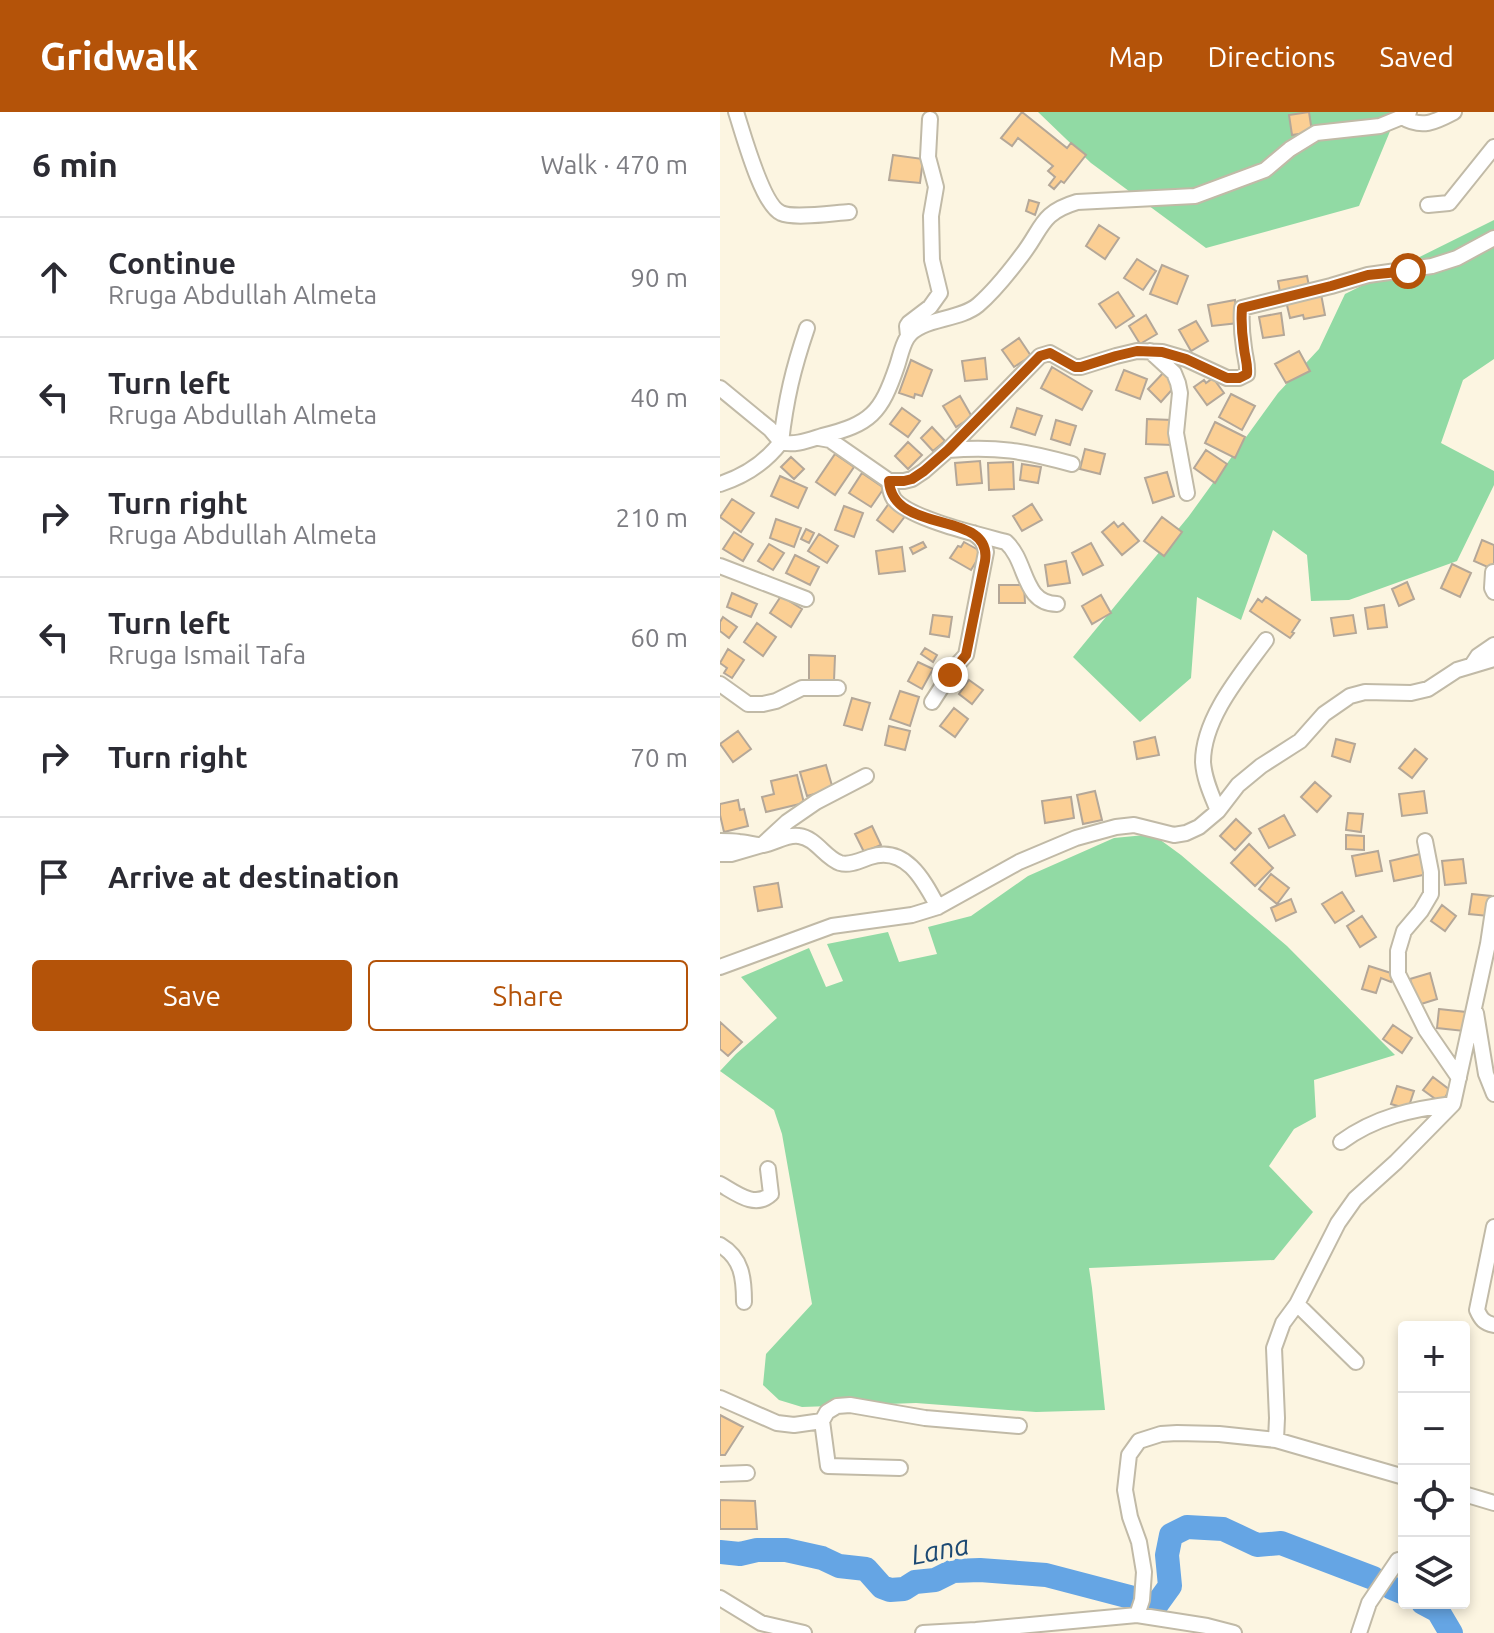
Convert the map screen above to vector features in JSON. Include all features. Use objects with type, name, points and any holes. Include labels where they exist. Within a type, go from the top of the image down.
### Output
[{"type":"street","points":[[736,112],[756,171],[779,213],[793,216],[849,212]]},
{"type":"street","points":[[908,336],[926,325],[964,315],[978,305],[1024,254],[1047,218],[1060,207],[1077,202],[1195,196],[1265,170],[1316,133],[1380,126],[1405,115],[1410,122],[1423,125],[1434,123],[1454,112]]},
{"type":"street","points":[[720,388],[770,429],[781,442],[794,443],[848,430],[879,408],[908,336],[907,326],[930,307],[940,293],[932,260],[931,216],[936,187],[928,157],[930,119]]},
{"type":"street","points":[[1428,205],[1449,203],[1494,147]]},
{"type":"street","points":[[818,438],[830,440],[889,481],[912,479],[948,450],[1040,356],[1050,353],[1075,367],[1081,367],[1116,356],[1162,352],[1186,359],[1227,378],[1239,378],[1247,374],[1248,364],[1241,324],[1242,308],[1368,275],[1432,266],[1457,258],[1494,238]]},
{"type":"street","points":[[720,484],[755,468],[770,457],[781,442],[785,400],[807,328]]},
{"type":"street","points":[[1150,351],[1174,373],[1178,383],[1176,433],[1187,493]]},
{"type":"street","points":[[948,450],[1008,449],[1072,464]]},
{"type":"street","points":[[889,481],[891,494],[916,514],[1008,544],[1035,596],[1044,602],[1057,604]]},
{"type":"street","points":[[932,702],[966,655],[986,552],[981,538],[972,532]]},
{"type":"street","points":[[720,566],[806,599]]},
{"type":"street","points":[[1493,572],[1494,592]]},
{"type":"street","points":[[1218,811],[1203,763],[1205,749],[1218,708],[1266,640]]},
{"type":"street","points":[[1471,665],[1494,645]]},
{"type":"street","points":[[720,967],[832,926],[912,915],[938,907],[1019,862],[1076,838],[1134,825],[1174,835],[1186,833],[1199,827],[1218,811],[1238,785],[1261,766],[1300,741],[1337,703],[1365,692],[1411,693],[1428,689],[1457,670],[1494,659]]},
{"type":"street","points":[[720,684],[748,704],[776,701],[802,688],[838,688]]},
{"type":"street","points":[[720,841],[762,845],[787,822],[816,802],[866,776]]},
{"type":"street","points":[[720,854],[801,836],[838,862],[848,864],[889,854],[913,867],[938,907]]},
{"type":"street","points":[[1425,841],[1431,872],[1431,894],[1404,931],[1398,951],[1398,974],[1426,1030],[1459,1078]]},
{"type":"street","points":[[1276,1440],[1274,1348],[1283,1323],[1297,1304],[1338,1223],[1355,1199],[1453,1104],[1474,1004],[1491,945],[1494,904]]},
{"type":"street","points":[[1474,1004],[1486,1074],[1494,1094]]},
{"type":"street","points":[[1341,1142],[1372,1123],[1402,1112],[1453,1104]]},
{"type":"street","points":[[720,1184],[740,1196],[761,1200],[771,1194],[768,1169]]},
{"type":"street","points":[[1494,1227],[1477,1310],[1480,1318],[1494,1325]]},
{"type":"street","points":[[720,1245],[730,1251],[744,1277],[744,1302]]},
{"type":"street","points":[[1297,1304],[1356,1362]]},
{"type":"street","points":[[720,1398],[777,1423],[794,1425],[822,1421]]},
{"type":"street","points":[[900,1468],[828,1466],[822,1421],[827,1412],[837,1406],[850,1405],[925,1418],[1019,1426]]},
{"type":"street","points":[[1137,1615],[1144,1590],[1144,1572],[1125,1490],[1129,1455],[1139,1441],[1169,1433],[1276,1440],[1398,1475]]},
{"type":"street","points":[[720,1474],[747,1473]]},
{"type":"street","points":[[1470,1496],[1494,1503]]},
{"type":"street","points":[[1359,1633],[1369,1603],[1398,1560]]},
{"type":"street","points":[[720,1598],[761,1623],[804,1633]]},
{"type":"street","points":[[923,1633],[1137,1615],[1234,1633]]},
{"type":"green space","points":[[1038,112],[1398,112],[1359,206],[1206,248],[1091,163]]},
{"type":"green space","points":[[1494,220],[1494,359],[1463,380],[1441,443],[1494,471],[1494,485],[1457,561],[1349,600],[1311,601],[1307,555],[1273,530],[1241,620],[1197,597],[1191,678],[1140,722],[1073,657],[1189,516],[1278,393],[1319,349],[1345,294]]},
{"type":"green space","points":[[1155,836],[1181,855],[1287,946],[1395,1055],[1314,1080],[1316,1117],[1294,1129],[1269,1166],[1313,1212],[1274,1260],[1089,1268],[1105,1410],[1036,1412],[916,1403],[802,1407],[779,1400],[763,1385],[766,1354],[812,1304],[782,1134],[774,1110],[720,1071],[777,1018],[741,977],[809,948],[826,987],[843,981],[827,944],[888,932],[899,962],[937,954],[928,927],[971,916],[1028,876],[1114,838]]},
{"type":"building","points":[[1022,112],[1067,148],[1071,143],[1086,155],[1064,183],[1061,181],[1054,189],[1049,185],[1055,177],[1048,171],[1053,166],[1018,138],[1012,146],[1001,138]]},
{"type":"building","points":[[1309,112],[1312,132],[1292,135],[1289,115]]},
{"type":"building","points":[[893,155],[923,159],[920,183],[889,180]]},
{"type":"building","points":[[1029,200],[1039,203],[1035,215],[1026,211]]},
{"type":"building","points":[[1099,225],[1119,238],[1105,259],[1086,246]]},
{"type":"building","points":[[1137,259],[1156,271],[1143,290],[1124,278]]},
{"type":"building","points":[[1162,265],[1188,276],[1177,304],[1150,294]]},
{"type":"building","points":[[1307,276],[1309,286],[1280,292],[1278,281]]},
{"type":"building","points":[[1118,292],[1134,316],[1116,328],[1099,304]]},
{"type":"building","points":[[1321,294],[1325,315],[1290,318],[1286,301]]},
{"type":"building","points":[[1235,300],[1238,323],[1212,326],[1208,305]]},
{"type":"building","points":[[1281,313],[1284,335],[1263,338],[1259,317]]},
{"type":"building","points":[[1146,315],[1157,334],[1140,344],[1129,326]]},
{"type":"building","points":[[1196,321],[1208,341],[1191,351],[1179,330]]},
{"type":"building","points":[[1019,338],[1031,356],[1014,367],[1002,350]]},
{"type":"building","points":[[1299,351],[1310,371],[1286,383],[1275,364]]},
{"type":"building","points":[[985,358],[987,379],[965,381],[962,361]]},
{"type":"building","points":[[911,360],[932,370],[922,396],[915,394],[914,398],[899,393]]},
{"type":"building","points":[[1052,367],[1092,391],[1082,410],[1041,388]]},
{"type":"building","points":[[1124,370],[1147,379],[1140,399],[1116,390]]},
{"type":"building","points":[[1164,372],[1177,384],[1161,402],[1148,389]]},
{"type":"building","points":[[1213,378],[1224,393],[1207,405],[1194,387]]},
{"type":"building","points":[[1231,394],[1255,406],[1242,430],[1219,417]]},
{"type":"building","points":[[960,396],[972,417],[956,427],[943,406]]},
{"type":"building","points":[[902,408],[920,421],[908,437],[890,424]]},
{"type":"building","points":[[1017,408],[1042,416],[1035,435],[1011,427]]},
{"type":"building","points":[[1147,419],[1172,420],[1172,445],[1146,444]]},
{"type":"building","points":[[1056,420],[1076,426],[1070,445],[1051,439]]},
{"type":"building","points":[[1215,422],[1245,437],[1235,458],[1205,443]]},
{"type":"building","points":[[932,427],[945,441],[933,451],[921,438]]},
{"type":"building","points":[[908,442],[922,455],[908,469],[895,456]]},
{"type":"building","points":[[1085,449],[1105,454],[1100,474],[1080,469]]},
{"type":"building","points":[[1206,450],[1227,464],[1215,483],[1194,468]]},
{"type":"building","points":[[835,454],[854,467],[835,495],[816,482]]},
{"type":"building","points":[[791,457],[804,469],[794,479],[781,467]]},
{"type":"building","points":[[980,461],[982,483],[957,485],[955,463]]},
{"type":"building","points":[[1013,462],[1014,489],[989,490],[988,463]]},
{"type":"building","points":[[1022,464],[1041,467],[1038,483],[1020,480]]},
{"type":"building","points":[[1167,472],[1174,496],[1153,503],[1145,478]]},
{"type":"building","points":[[862,473],[884,488],[871,507],[849,493]]},
{"type":"building","points":[[780,476],[807,488],[798,508],[771,496]]},
{"type":"building","points":[[732,499],[754,513],[741,532],[720,517]]},
{"type":"building","points":[[890,502],[906,515],[893,532],[877,520]]},
{"type":"building","points":[[1032,504],[1042,520],[1022,531],[1013,516]]},
{"type":"building","points":[[844,506],[863,513],[854,537],[835,530]]},
{"type":"building","points":[[1162,517],[1182,532],[1164,556],[1144,541]]},
{"type":"building","points":[[776,519],[801,528],[794,547],[770,538]]},
{"type":"building","points":[[1114,522],[1118,527],[1123,523],[1139,541],[1122,555],[1102,532]]},
{"type":"building","points":[[806,529],[814,533],[809,543],[801,539]]},
{"type":"building","points":[[734,532],[753,544],[743,561],[723,549]]},
{"type":"building","points":[[819,534],[838,546],[827,563],[808,551]]},
{"type":"building","points":[[1482,540],[1494,545],[1492,569],[1474,561]]},
{"type":"building","points":[[923,542],[926,547],[913,554],[910,548]]},
{"type":"building","points":[[964,542],[982,552],[971,570],[950,558]]},
{"type":"building","points":[[1091,543],[1103,565],[1083,575],[1072,553]]},
{"type":"building","points":[[769,544],[784,553],[773,570],[758,561]]},
{"type":"building","points":[[902,547],[905,571],[879,574],[876,551]]},
{"type":"building","points":[[795,555],[819,567],[810,585],[786,573]]},
{"type":"building","points":[[1066,561],[1070,583],[1048,586],[1045,565]]},
{"type":"building","points":[[1452,564],[1471,573],[1460,597],[1441,588]]},
{"type":"building","points":[[1407,582],[1414,599],[1399,606],[1392,589]]},
{"type":"building","points":[[999,585],[1024,585],[1025,603],[999,603]]},
{"type":"building","points":[[732,593],[757,604],[751,617],[727,607]]},
{"type":"building","points":[[1101,595],[1111,613],[1092,624],[1082,606]]},
{"type":"building","points":[[781,596],[802,609],[791,627],[770,613]]},
{"type":"building","points":[[1266,597],[1300,620],[1290,638],[1250,611],[1258,599],[1262,602]]},
{"type":"building","points":[[1384,605],[1387,627],[1368,629],[1365,608]]},
{"type":"building","points":[[933,615],[952,617],[949,637],[930,634]]},
{"type":"building","points":[[1353,615],[1356,633],[1334,636],[1331,618]]},
{"type":"building","points":[[723,617],[737,627],[729,638],[720,631]]},
{"type":"building","points":[[757,623],[776,637],[763,656],[744,642]]},
{"type":"building","points":[[925,648],[937,655],[933,662],[921,654]]},
{"type":"building","points":[[728,649],[744,660],[732,678],[724,673],[727,668],[720,663]]},
{"type":"building","points":[[809,655],[835,656],[834,681],[809,680]]},
{"type":"building","points":[[918,662],[933,669],[922,689],[908,681]]},
{"type":"building","points":[[969,680],[983,690],[972,704],[959,694]]},
{"type":"building","points":[[900,691],[919,697],[910,726],[890,719]]},
{"type":"building","points":[[852,698],[870,703],[862,730],[844,725]]},
{"type":"building","points":[[954,708],[968,719],[955,737],[940,726]]},
{"type":"building","points":[[889,726],[910,731],[905,750],[885,745]]},
{"type":"building","points":[[738,731],[751,749],[733,762],[720,744]]},
{"type":"building","points":[[1155,737],[1159,755],[1137,759],[1134,742]]},
{"type":"building","points":[[1336,739],[1355,744],[1350,762],[1332,756]]},
{"type":"building","points":[[1415,749],[1427,759],[1412,778],[1399,768]]},
{"type":"building","points":[[826,765],[833,789],[807,796],[800,772]]},
{"type":"building","points":[[797,775],[804,803],[766,812],[762,797],[774,794],[771,781]]},
{"type":"building","points":[[1315,782],[1331,796],[1317,812],[1301,797]]},
{"type":"building","points":[[1095,791],[1102,820],[1083,824],[1077,795]]},
{"type":"building","points":[[1424,791],[1427,813],[1402,816],[1399,794]]},
{"type":"building","points":[[1071,797],[1074,818],[1045,823],[1042,801]]},
{"type":"building","points":[[738,800],[748,826],[724,832],[720,804]]},
{"type":"building","points":[[1348,813],[1363,814],[1361,832],[1346,830]]},
{"type":"building","points":[[1284,815],[1295,835],[1269,848],[1259,829]]},
{"type":"building","points":[[1236,819],[1251,833],[1235,850],[1220,836]]},
{"type":"building","points":[[872,826],[881,845],[864,852],[855,834]]},
{"type":"building","points":[[1346,835],[1364,836],[1364,850],[1346,849]]},
{"type":"building","points":[[1249,844],[1273,868],[1255,886],[1231,863]]},
{"type":"building","points":[[1378,851],[1382,871],[1356,876],[1352,856]]},
{"type":"building","points":[[1424,853],[1428,874],[1394,881],[1390,861]]},
{"type":"building","points":[[1463,859],[1466,883],[1445,885],[1442,861]]},
{"type":"building","points":[[1271,874],[1289,888],[1277,904],[1259,889]]},
{"type":"building","points":[[778,883],[782,907],[758,911],[754,887]]},
{"type":"building","points":[[1342,892],[1354,911],[1335,923],[1322,904]]},
{"type":"building","points":[[1472,894],[1491,896],[1488,916],[1469,914]]},
{"type":"building","points":[[1291,899],[1296,912],[1276,921],[1271,908]]},
{"type":"building","points":[[1442,905],[1456,916],[1445,931],[1431,921]]},
{"type":"building","points":[[1362,916],[1376,937],[1360,947],[1347,926]]},
{"type":"building","points":[[1369,966],[1394,974],[1391,982],[1381,978],[1376,993],[1362,989]]},
{"type":"building","points":[[1430,973],[1437,999],[1418,1005],[1410,979]]},
{"type":"building","points":[[1439,1009],[1466,1012],[1464,1031],[1437,1028]]},
{"type":"building","points":[[720,1022],[742,1042],[728,1056],[720,1049]]},
{"type":"building","points":[[1393,1025],[1412,1038],[1402,1053],[1383,1039]]},
{"type":"building","points":[[1433,1077],[1450,1090],[1441,1103],[1423,1090]]},
{"type":"building","points":[[1397,1086],[1414,1091],[1408,1109],[1391,1104]]},
{"type":"building","points":[[720,1415],[743,1427],[725,1455],[720,1455]]},
{"type":"building","points":[[720,1500],[755,1501],[757,1529],[720,1529]]},
{"type":"waterway","name":"Lana","points":[[1154,1603],[1157,1604],[1170,1586],[1167,1555],[1171,1535],[1187,1527],[1223,1529],[1257,1545],[1281,1543],[1373,1578]]},
{"type":"waterway","name":"Lana","points":[[720,1552],[740,1554],[757,1550],[786,1550],[822,1558],[839,1566],[866,1569],[882,1587],[890,1590],[935,1580],[953,1571],[980,1570],[1046,1575],[1130,1597]]},
{"type":"waterway","name":"Lana","points":[[1392,1588],[1398,1590]]},
{"type":"waterway","name":"Lana","points":[[1434,1609],[1451,1633]]},
{"type":"route","points":[[950,675],[966,655],[985,561],[985,545],[972,532],[916,514],[901,505],[891,494],[889,481],[912,479],[924,471],[1040,356],[1050,353],[1075,367],[1081,367],[1137,351],[1162,352],[1186,359],[1227,378],[1239,378],[1247,374],[1248,364],[1241,324],[1242,308],[1368,275],[1408,271]]}]
